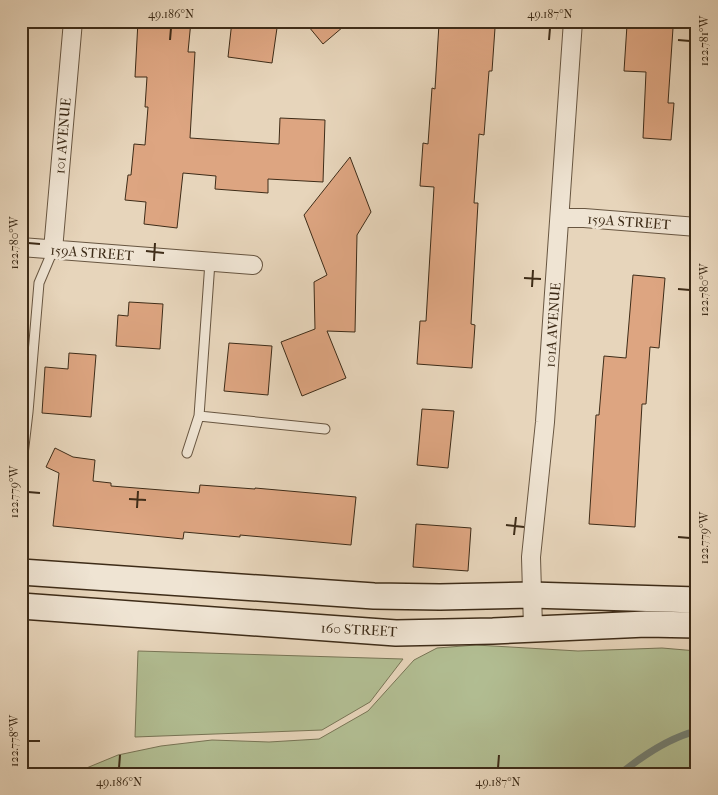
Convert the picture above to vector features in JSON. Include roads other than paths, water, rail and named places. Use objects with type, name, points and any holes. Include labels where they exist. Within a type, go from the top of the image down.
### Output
[{"type":"main road","points":[[21,572],[374,596],[531,595],[697,600]]},
{"type":"main road","name":"160 STREET","points":[[21,606],[396,632],[646,624],[697,626]]},
{"type":"street","name":"101 AVENUE","points":[[53,250],[73,21]]},
{"type":"street","name":"101A AVENUE","points":[[533,628],[531,557],[546,422],[573,21]]},
{"type":"street","name":"159A STREET","points":[[560,218],[697,227]]},
{"type":"street","name":"159A STREET","points":[[21,247],[253,265]]},
{"type":"lane","points":[[21,472],[25,412],[39,283],[53,250]]},
{"type":"lane","points":[[187,453],[199,416],[210,262]]},
{"type":"lane","points":[[199,416],[325,429]]},
{"type":"waterway","points":[[620,774],[657,748],[697,731]]}]
